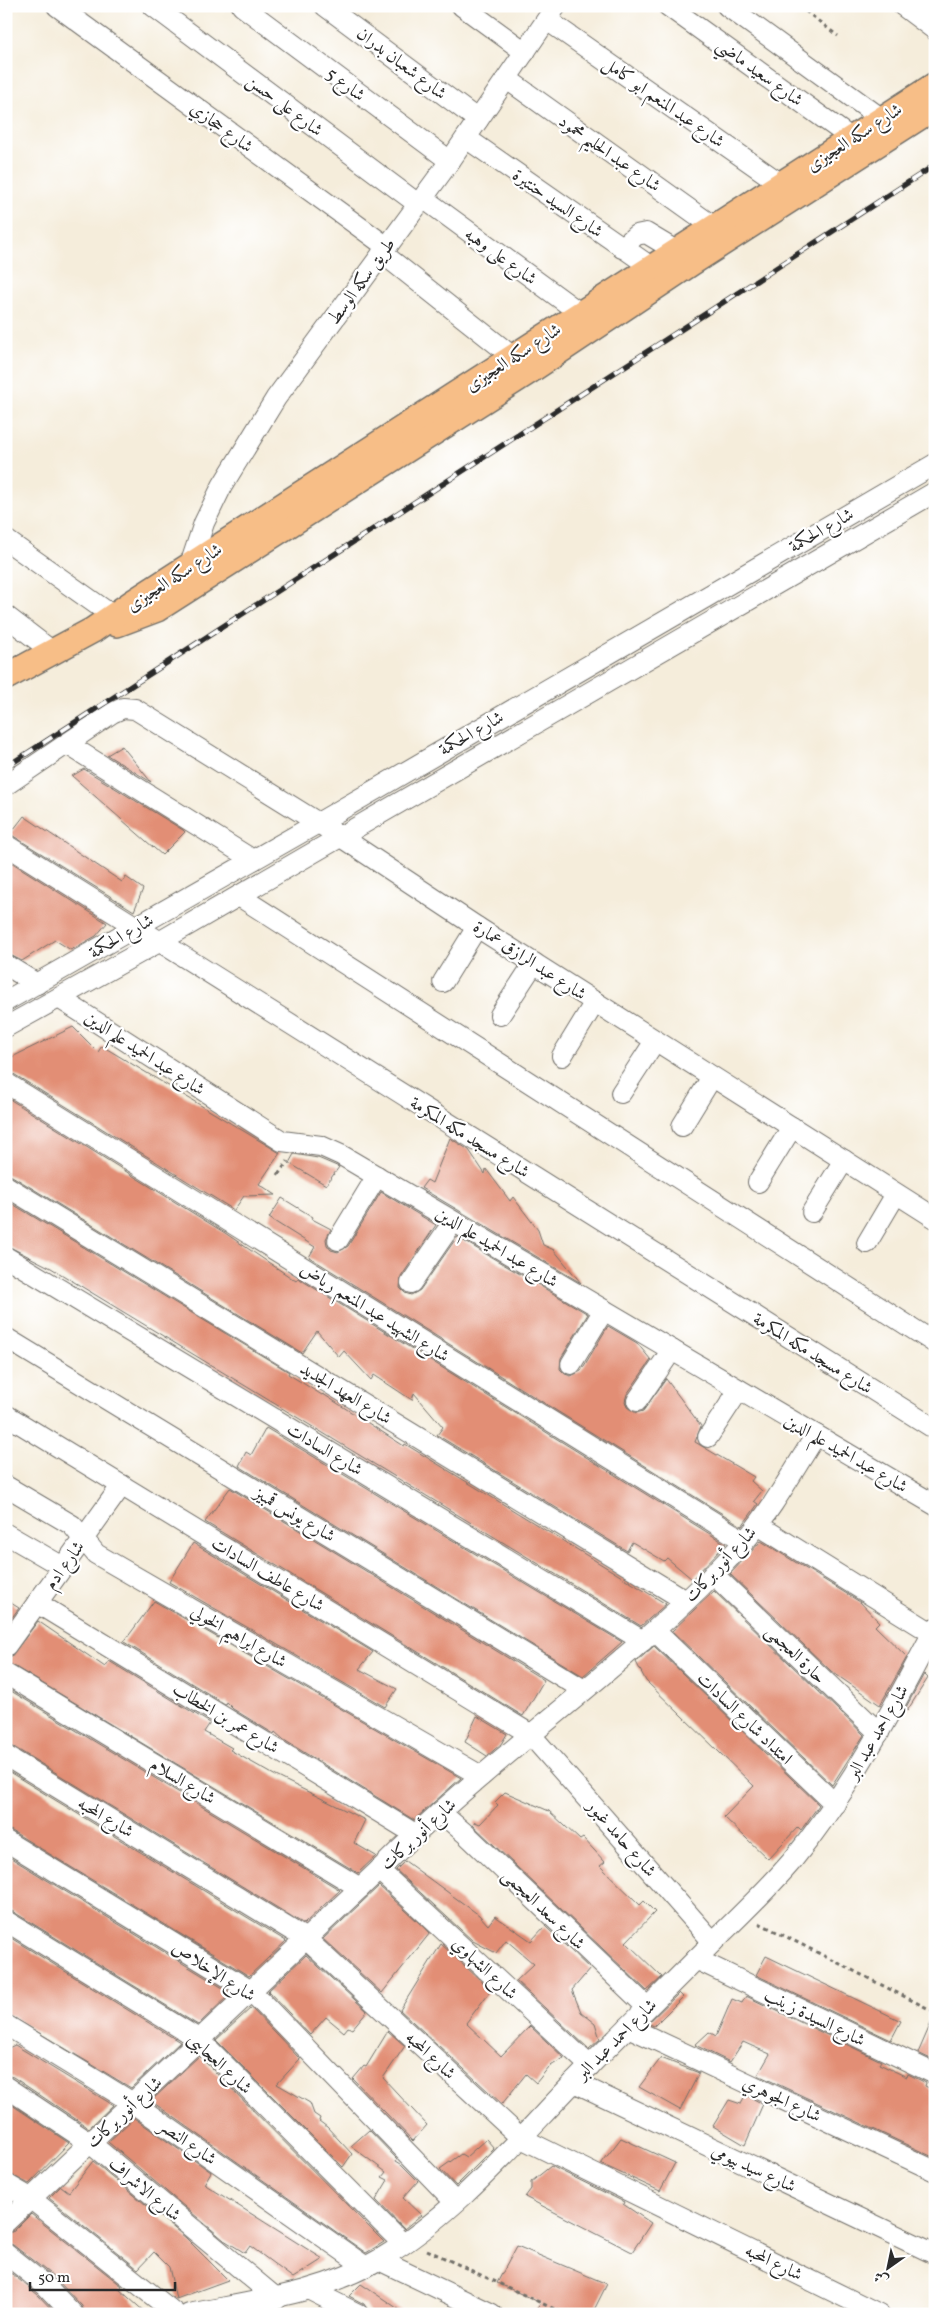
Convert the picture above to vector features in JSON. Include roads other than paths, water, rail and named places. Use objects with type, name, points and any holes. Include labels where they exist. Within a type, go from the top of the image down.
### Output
[{"type":"main road","name":"شارع سكه العجيزى","points":[[6,677],[103,623],[935,85]]},
{"type":"main road","name":"شارع سكه العجيزى","points":[[103,623],[126,622],[157,609],[528,372],[691,263],[935,107]]},
{"type":"street","name":"شارع حجازي","points":[[57,6],[384,250],[513,357]]},
{"type":"street","name":"شارع على حسن","points":[[153,6],[420,201]]},
{"type":"street","name":"شارع 5","points":[[242,6],[450,162]]},
{"type":"street","name":"شارع شعبان بدران","points":[[325,6],[478,120]]},
{"type":"street","points":[[462,6],[525,52]]},
{"type":"street","name":"شارع سعيد ماضي","points":[[668,6],[851,138]]},
{"type":"street","points":[[727,6],[882,119]]},
{"type":"street","points":[[903,6],[935,30]]},
{"type":"street","name":"طريق سكه الوسط","points":[[189,568],[204,523],[239,456],[276,398],[450,162],[552,13]]},
{"type":"street","name":"شارع عبد المنعم ابو كامل","points":[[552,13],[781,184]]},
{"type":"street","name":"شارع عبد الحليم محمود","points":[[507,79],[714,227]]},
{"type":"street","name":"شارع السيد حنتيرة","points":[[466,138],[651,267]]},
{"type":"street","name":"شارع على وهبه","points":[[420,201],[580,313]]},
{"type":"street","points":[[622,248],[636,235],[646,233],[676,251]]},
{"type":"street","name":"شارع الحكمة","points":[[6,1001],[253,860],[935,464]]},
{"type":"street","name":"شارع الحكمة","points":[[6,1027],[239,896],[935,492]]},
{"type":"street","points":[[6,540],[103,623]]},
{"type":"street","points":[[6,616],[53,652]]},
{"type":"street","name":"شارع عبد الرازق عمارة","points":[[67,744],[123,708],[135,709],[341,836],[534,964],[935,1218]]},
{"type":"street","points":[[6,785],[67,744],[253,860]]},
{"type":"street","name":"شارع مسجد مكه المكرمة","points":[[6,845],[935,1429]]},
{"type":"street","points":[[239,896],[935,1343]]},
{"type":"street","points":[[443,982],[477,927]]},
{"type":"street","points":[[6,964],[37,984]]},
{"type":"street","points":[[500,1015],[534,964]]},
{"type":"street","name":"شارع عبد الحميد علم الدين","points":[[59,998],[282,1141],[321,1146],[341,1155],[935,1505]]},
{"type":"street","points":[[562,1056],[595,1002]]},
{"type":"street","points":[[620,1093],[656,1040]]},
{"type":"street","points":[[682,1126],[712,1077]]},
{"type":"street","name":"شارع الشهيد عبد المنعم رياض","points":[[6,1083],[744,1541]]},
{"type":"street","points":[[758,1182],[792,1127]]},
{"type":"street","points":[[812,1212],[844,1160]]},
{"type":"street","points":[[338,1240],[377,1176]]},
{"type":"street","name":"شارع العهد الجديد","points":[[6,1186],[686,1601]]},
{"type":"street","points":[[866,1243],[896,1194]]},
{"type":"street","points":[[411,1283],[453,1222]]},
{"type":"street","name":"شارع السادات","points":[[6,1257],[649,1636]]},
{"type":"street","points":[[571,1364],[604,1310]]},
{"type":"street","name":"شارع يونس قمبيز","points":[[6,1338],[584,1690]]},
{"type":"street","points":[[637,1401],[672,1350]]},
{"type":"street","points":[[708,1438],[739,1390]]},
{"type":"street","name":"شارع عاطف السادات","points":[[6,1415],[530,1734]]},
{"type":"street","name":"شارع أنور بركات","points":[[6,2222],[415,1834],[530,1734],[649,1636],[686,1601],[758,1525],[816,1435]]},
{"type":"street","name":"شارع ادم","points":[[10,1634],[37,1602],[122,1485]]},
{"type":"street","name":"شارع ابراهيم الخولي","points":[[6,1486],[72,1525],[96,1554],[481,1776]]},
{"type":"street","points":[[758,1525],[934,1630]]},
{"type":"street","points":[[6,1534],[63,1567]]},
{"type":"street","name":"حارة العجمى","points":[[713,1574],[879,1733]]},
{"type":"street","name":"شارع عمر بن الخطاب","points":[[37,1602],[415,1834]]},
{"type":"street","name":"شارع احمد عبد البر","points":[[189,2314],[226,2310],[310,2290],[373,2263],[406,2242],[455,2202],[521,2138],[790,1863],[835,1804],[879,1733],[934,1630]]},
{"type":"street","name":"امتداد شارع السادات","points":[[649,1636],[835,1804]]},
{"type":"street","name":"شارع السلام","points":[[6,1674],[360,1888]]},
{"type":"street","name":"شارع حامد غبور","points":[[530,1734],[713,1942]]},
{"type":"street","name":"شارع المحبه","points":[[6,1756],[306,1939],[521,2138],[879,2314]]},
{"type":"street","name":"شارع سعد العجمى","points":[[440,1812],[468,1836],[647,2008]]},
{"type":"street","name":"شارع الإخلاص","points":[[6,1842],[251,1991],[455,2202]]},
{"type":"street","name":"شارع الشهاوي","points":[[379,1870],[590,2066]]},
{"type":"street","name":"شارع العجايبى","points":[[6,1922],[200,2040],[406,2242]]},
{"type":"street","name":"شارع السيدة زينب","points":[[696,1959],[935,2074]]},
{"type":"street","name":"شارع النصر","points":[[6,2025],[133,2103],[373,2263],[492,2314]]},
{"type":"street","name":"شارع الجوهري","points":[[628,2027],[935,2171]]},
{"type":"street","name":"شارع سيد بيومي","points":[[574,2082],[935,2254]]},
{"type":"street","name":"شارع الاشراف","points":[[6,2087],[90,2143],[276,2299]]},
{"type":"street","points":[[6,2184],[30,2198],[176,2314]]},
{"type":"street","points":[[6,2254],[46,2286],[73,2314]]},
{"type":"street","points":[[310,2290],[358,2314]]},
{"type":"railway","points":[[6,767],[935,165]]}]
